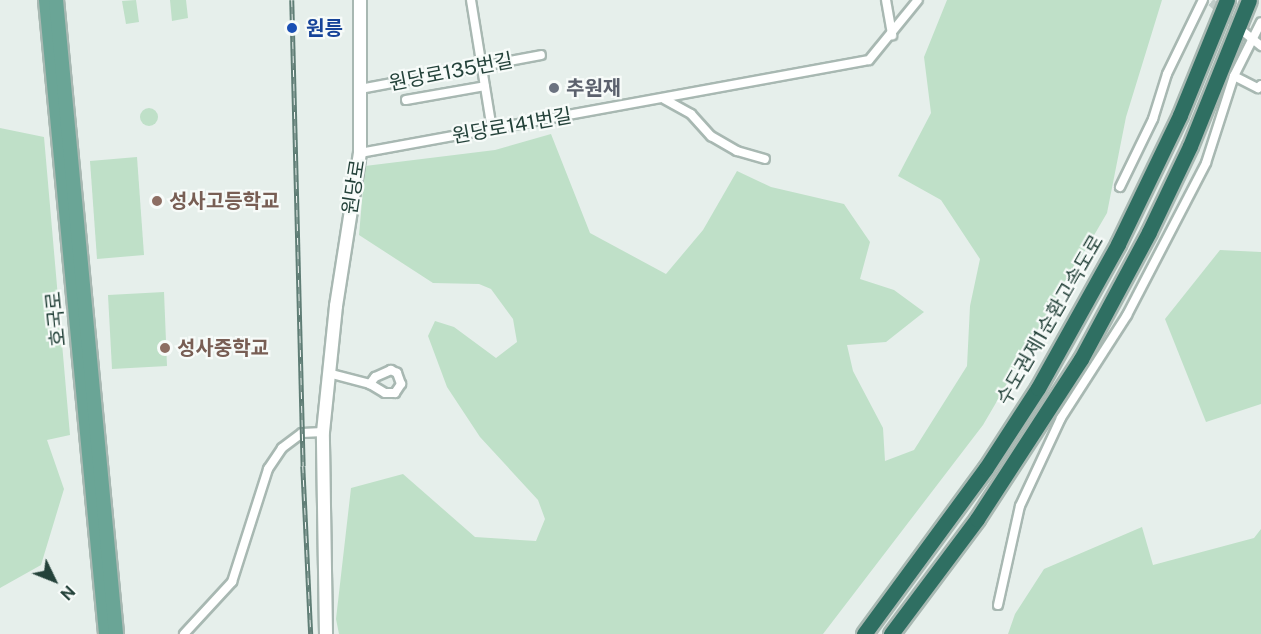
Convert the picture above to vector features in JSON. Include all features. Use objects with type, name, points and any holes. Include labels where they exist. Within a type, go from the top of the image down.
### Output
[{"type":"highway","name":"수도권제1순환고속도로","points":[[864,634],[987,468],[1038,387],[1118,244],[1180,116],[1227,0]]},
{"type":"highway","points":[[891,634],[977,519],[1081,360],[1190,146],[1249,0]]},
{"type":"main road","name":"호국로","points":[[46,0],[106,634]]},
{"type":"main road","name":"호국로","points":[[56,0],[116,634]]},
{"type":"main road","name":"원당로","points":[[326,634],[323,432],[328,373],[360,153],[360,0]]},
{"type":"street","points":[[471,0],[492,129]]},
{"type":"street","points":[[886,0],[892,35]]},
{"type":"street","name":"원당로141번길","points":[[360,153],[869,60],[892,35],[918,0]]},
{"type":"street","points":[[1120,187],[1154,119],[1167,74],[1208,1]]},
{"type":"street","points":[[998,605],[1020,506],[1060,418],[1127,315],[1206,163],[1248,35],[1261,22]]},
{"type":"street","points":[[1248,35],[1261,46]]},
{"type":"street","name":"원당로135번길","points":[[360,89],[541,55]]},
{"type":"street","points":[[1234,76],[1258,88],[1261,85]]},
{"type":"street","points":[[406,100],[485,86]]},
{"type":"street","points":[[663,99],[691,114],[711,136],[737,151],[765,159]]},
{"type":"street","points":[[328,373],[370,384]]},
{"type":"street","points":[[184,634],[232,582],[267,469],[282,448],[302,433],[323,432]]},
{"type":"green space","points":[[136,0],[139,22],[126,24],[122,1]]},
{"type":"green space","points":[[170,0],[186,0],[188,18],[172,21]]},
{"type":"green space","points":[[947,0],[1162,0],[1126,117],[1107,213],[983,425],[823,634],[339,634],[336,619],[351,488],[403,474],[475,537],[536,541],[545,519],[538,500],[480,437],[447,387],[428,336],[435,321],[454,327],[496,358],[517,342],[513,319],[491,289],[479,284],[433,283],[359,235],[365,166],[495,150],[551,134],[590,233],[666,274],[703,230],[737,171],[771,187],[844,204],[870,242],[860,279],[894,290],[924,312],[886,342],[847,345],[853,371],[883,428],[885,461],[914,450],[967,366],[970,306],[980,259],[941,200],[898,176],[931,113],[924,57]]},
{"type":"green space","points":[[149,108],[157,113],[158,117],[153,125],[149,126],[141,121],[140,117],[145,109]]},
{"type":"green space","points":[[0,128],[44,137],[70,435],[47,440],[64,489],[41,565],[0,588]]},
{"type":"green space","points":[[137,157],[144,255],[97,259],[90,161]]},
{"type":"green space","points":[[1220,250],[1261,252],[1261,404],[1206,422],[1165,319]]},
{"type":"green space","points":[[164,292],[167,366],[112,369],[108,295]]},
{"type":"green space","points":[[1142,527],[1153,565],[1254,538],[1261,529],[1261,634],[1008,634],[1015,614],[1044,569]]},
{"type":"tunnel","points":[[1211,2],[1239,27]]},
{"type":"railway","points":[[292,0],[303,466],[311,634]]},
{"type":"place","name":"원릉","points":[[292,28]]},
{"type":"place","name":"추원재","points":[[554,88]]},
{"type":"place","name":"성사고등학교","points":[[157,201]]},
{"type":"place","name":"성사중학교","points":[[165,348]]}]
